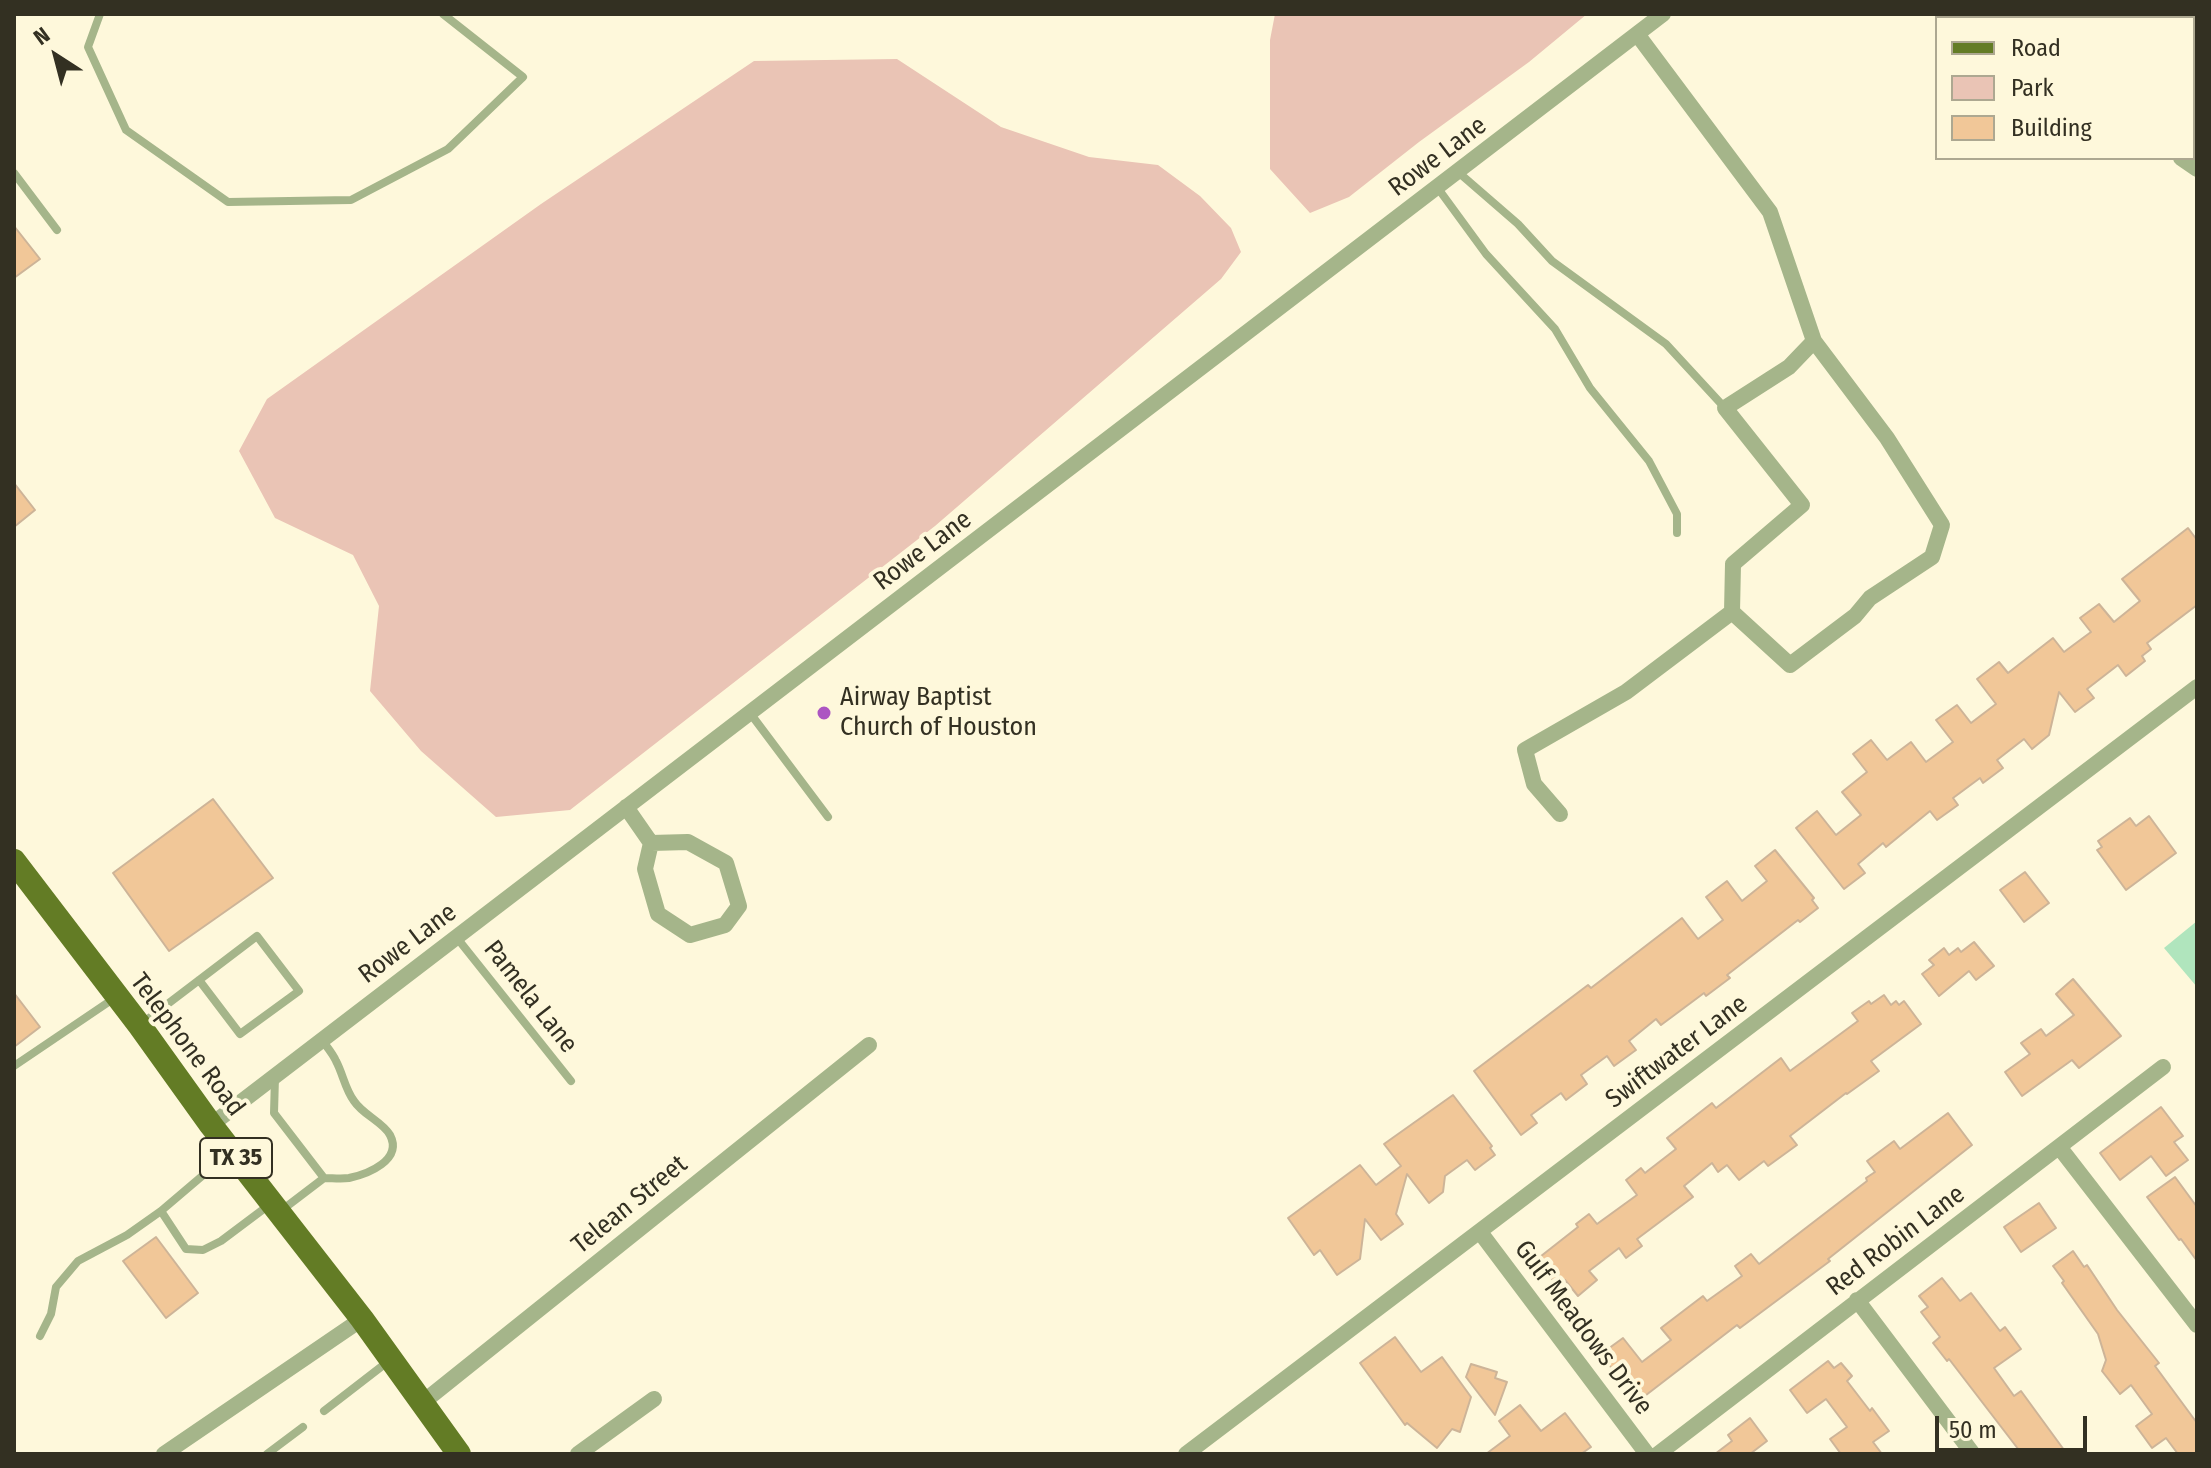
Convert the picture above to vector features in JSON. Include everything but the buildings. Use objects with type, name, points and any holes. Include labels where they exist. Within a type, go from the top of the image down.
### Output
[{"type":"main road","name":"Telephone Road","points":[[17,871],[140,1026],[211,1125],[362,1319],[459,1454]]},
{"type":"street","name":"Rowe Lane","points":[[211,1125],[1663,14]]},
{"type":"street","points":[[1637,34],[1770,212],[1814,341],[1887,438],[1942,525],[1932,557],[1870,598],[1855,616],[1790,665],[1732,612],[1733,564],[1802,505],[1725,408],[1789,367],[1814,341]]},
{"type":"street","points":[[1560,814],[1534,784],[1525,750],[1626,692],[1732,612]]},
{"type":"street","name":"Swiftwater Lane","points":[[1186,1454],[2197,687]]},
{"type":"street","points":[[626,807],[651,843],[645,869],[658,914],[690,935],[725,925],[739,906],[726,863],[688,842],[651,843]]},
{"type":"street","name":"Telean Street","points":[[422,1403],[869,1045]]},
{"type":"street","name":"Red Robin Lane","points":[[1658,1454],[2163,1067]]},
{"type":"street","points":[[2060,1148],[2197,1325]]},
{"type":"street","name":"Gulf Meadows Drive","points":[[1480,1232],[1647,1454]]},
{"type":"street","points":[[1857,1300],[1973,1454]]},
{"type":"street","points":[[164,1454],[362,1319]]},
{"type":"street","points":[[578,1454],[654,1399]]},
{"type":"lane","points":[[100,14],[88,47],[126,130],[228,202],[351,200],[448,149],[523,77],[443,14]]},
{"type":"lane","points":[[1458,172],[1518,224],[1552,261],[1666,344],[1725,408]]},
{"type":"lane","points":[[14,173],[57,230]]},
{"type":"lane","points":[[1437,187],[1486,254],[1555,329],[1590,388],[1649,461],[1677,514],[1677,533]]},
{"type":"lane","points":[[750,713],[828,817]]},
{"type":"lane","points":[[140,1026],[199,980],[257,936],[299,991],[240,1034],[199,980]]},
{"type":"lane","name":"Pamela Lane","points":[[457,937],[571,1081]]},
{"type":"lane","points":[[14,1066],[117,997]]},
{"type":"lane","points":[[161,1211],[186,1249],[203,1250],[324,1178],[348,1178],[368,1172],[389,1157],[393,1148],[391,1138],[360,1111],[348,1093],[336,1060],[322,1040]]},
{"type":"lane","points":[[275,1075],[274,1113],[324,1178]]},
{"type":"lane","points":[[40,1336],[51,1314],[56,1287],[78,1261],[127,1235],[161,1211],[231,1151]]},
{"type":"lane","points":[[324,1411],[391,1358]]},
{"type":"lane","points":[[267,1454],[303,1427]]},
{"type":"green space","points":[[1275,14],[1587,14],[1529,62],[1349,197],[1310,213],[1270,169],[1270,40]]},
{"type":"green space","points":[[897,59],[1001,127],[1089,157],[1158,165],[1200,196],[1231,228],[1241,252],[1221,279],[935,526],[570,810],[496,817],[421,751],[370,691],[379,606],[353,555],[275,518],[239,451],[267,399],[541,204],[754,61]]},
{"type":"shaded area","points":[[2197,921],[2197,987],[2164,948]]},
{"type":"place","name":"Airway Baptist Church of Houston","points":[[824,713]]}]
